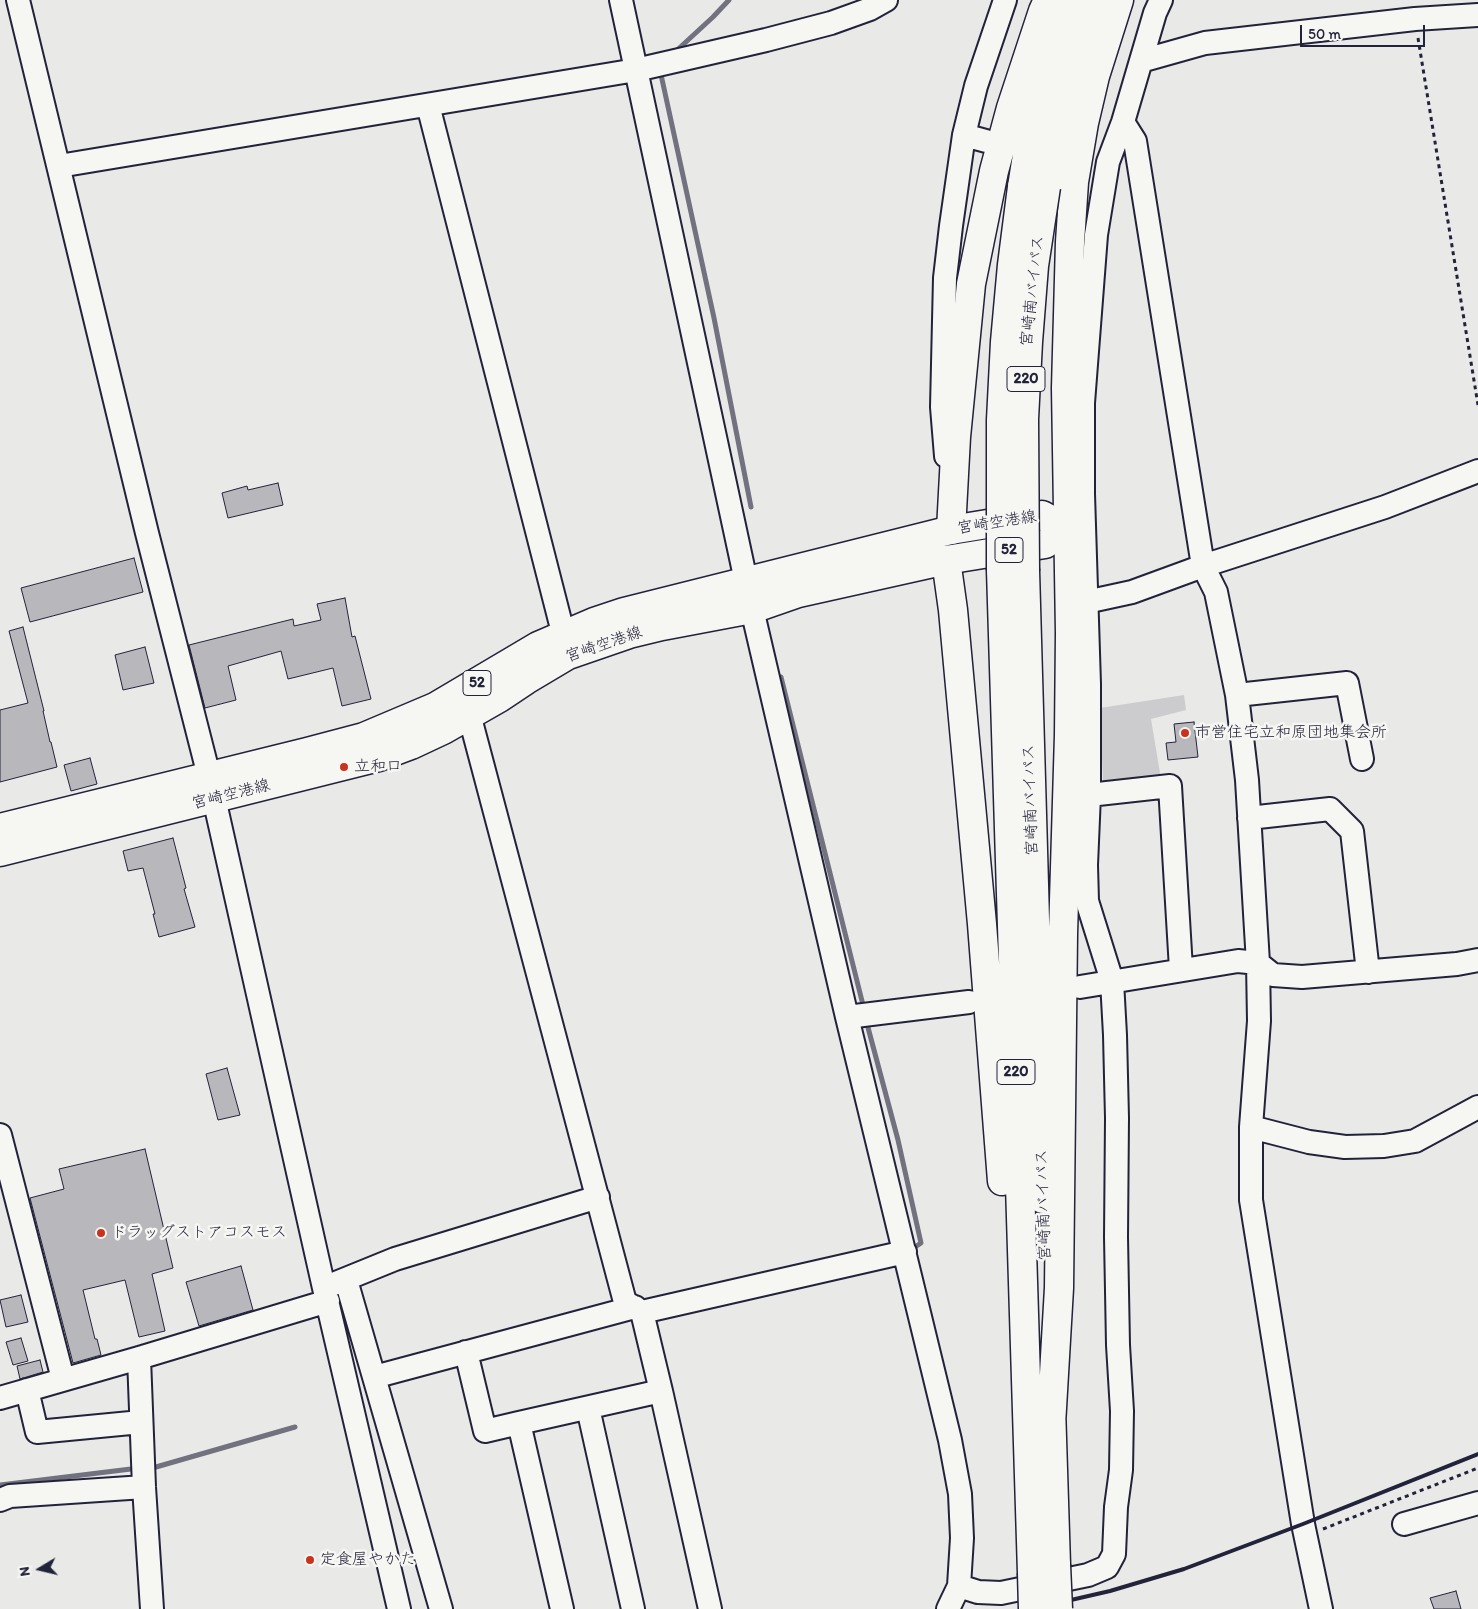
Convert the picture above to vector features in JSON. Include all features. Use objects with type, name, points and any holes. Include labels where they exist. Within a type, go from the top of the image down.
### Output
[{"type":"main road","points":[[951,530],[956,437],[971,284],[994,170],[1008,117],[1048,0]]},
{"type":"main road","name":"宮崎南バイパス","points":[[1058,1609],[1044,1569],[1024,1340],[1013,571],[1034,266],[1034,187],[1029,143],[1069,0]]},
{"type":"main road","name":"宮崎南バイパス","points":[[1034,187],[1065,102],[1097,0]]},
{"type":"main road","points":[[1051,1425],[1059,1288],[1063,934],[1069,726],[1070,634],[1066,388],[1070,242],[1074,182],[1084,123],[1095,76],[1119,0]]},
{"type":"main road","name":"宮崎空港線","points":[[0,828],[211,788],[379,757],[435,733],[499,698],[526,680],[566,645],[594,622],[624,612],[951,530],[1042,515],[1068,529],[1045,544],[946,560],[798,593],[752,609],[566,645],[538,646],[435,707],[364,736],[211,788],[0,852]]},
{"type":"main road","points":[[903,542],[907,569]]},
{"type":"main road","name":"220","points":[[946,560],[954,620],[982,924],[1003,1191],[1024,1340]]},
{"type":"main road","name":"宮崎南バイパス","points":[[1013,571],[1039,1072],[1051,1425],[1044,1569],[1033,1609]]},
{"type":"street","points":[[18,0],[147,533],[211,788],[399,1609]]},
{"type":"street","points":[[621,0],[752,609],[847,1017],[950,1440],[960,1494],[962,1538],[959,1586],[948,1609]]},
{"type":"street","points":[[59,166],[636,70],[831,23],[870,9],[886,0]]},
{"type":"street","points":[[951,530],[942,407],[945,278],[950,226],[964,135],[976,86],[1005,0]]},
{"type":"street","points":[[959,1586],[978,1592],[1001,1593],[1088,1575],[1107,1567],[1114,1554],[1122,1411],[1118,1345],[1115,1035],[1112,982],[1087,901],[1089,684],[1083,403],[1096,235],[1098,161],[1123,122],[1155,13],[1162,0]]},
{"type":"street","points":[[1141,61],[1205,42],[1415,19],[1478,15]]},
{"type":"street","points":[[428,105],[566,645]]},
{"type":"street","points":[[1123,122],[1135,141],[1203,566],[1216,592],[1237,695],[1247,780],[1258,963],[1259,1021],[1251,1127],[1251,1200],[1306,1535],[1321,1609]]},
{"type":"street","points":[[964,135],[986,142]]},
{"type":"street","points":[[1086,602],[1132,592],[1203,566],[1385,507],[1478,471]]},
{"type":"street","points":[[1237,695],[1348,682],[1362,759]]},
{"type":"street","points":[[469,714],[625,1302],[638,1310],[661,1391],[710,1609]]},
{"type":"street","points":[[1089,795],[1170,786],[1181,969]]},
{"type":"street","points":[[1249,818],[1330,809],[1352,830],[1368,972]]},
{"type":"street","points":[[1080,987],[1238,961],[1258,963],[1273,976],[1302,977],[1457,964],[1478,960]]},
{"type":"street","points":[[847,1017],[969,1002]]},
{"type":"street","points":[[1251,1127],[1309,1142],[1345,1147],[1384,1146],[1415,1141],[1478,1107]]},
{"type":"street","points":[[0,1135],[63,1379]]},
{"type":"street","points":[[0,1398],[139,1358],[326,1295],[346,1280],[395,1259],[598,1196]]},
{"type":"street","points":[[374,1377],[466,1352],[638,1310],[905,1252]]},
{"type":"street","points":[[346,1280],[441,1609]]},
{"type":"street","points":[[466,1352],[485,1431],[661,1391]]},
{"type":"street","points":[[139,1358],[144,1487],[152,1609]]},
{"type":"street","points":[[26,1390],[37,1432],[141,1422]]},
{"type":"street","points":[[588,1408],[633,1609]]},
{"type":"street","points":[[520,1423],[562,1609]]},
{"type":"street","points":[[0,1500],[10,1496],[144,1487]]},
{"type":"street","points":[[1404,1524],[1478,1503]]},
{"type":"path","points":[[1415,19],[1478,405]]},
{"type":"path","points":[[1306,1535],[1478,1468]]},
{"type":"shaded area","points":[[1184,695],[1186,710],[1151,719],[1161,779],[1108,787],[1103,782],[1100,708]]},
{"type":"building","points":[[278,483],[283,505],[228,518],[222,493],[247,486],[248,490]]},
{"type":"building","points":[[134,558],[143,592],[30,622],[21,588]]},
{"type":"building","points":[[345,598],[352,637],[355,636],[371,699],[342,706],[333,668],[288,679],[281,651],[228,666],[236,700],[205,708],[189,645],[293,619],[294,626],[321,620],[317,604]]},
{"type":"building","points":[[23,627],[57,767],[0,782],[0,710],[28,703],[9,631]]},
{"type":"building","points":[[145,647],[154,683],[123,690],[115,655]]},
{"type":"building","name":"市営住宅立和原団地集会所","points":[[1194,722],[1198,757],[1168,760],[1166,743],[1176,742],[1174,724]]},
{"type":"building","points":[[90,758],[97,784],[71,791],[64,765]]},
{"type":"building","points":[[173,838],[186,888],[184,889],[195,927],[159,937],[143,868],[128,871],[123,851]]},
{"type":"building","points":[[227,1068],[240,1115],[218,1120],[206,1074]]},
{"type":"building","name":"ドラッグストアコスモス","points":[[145,1149],[173,1268],[152,1274],[165,1331],[139,1337],[125,1280],[83,1290],[95,1339],[97,1339],[101,1355],[73,1363],[30,1198],[64,1189],[59,1169]]},
{"type":"building","points":[[241,1266],[253,1310],[199,1326],[186,1282]]},
{"type":"building","points":[[21,1295],[28,1322],[6,1327],[0,1300]]},
{"type":"building","points":[[21,1338],[28,1361],[13,1365],[6,1342]]},
{"type":"building","points":[[40,1360],[43,1372],[20,1379],[17,1366]]},
{"type":"building","points":[[1456,1591],[1461,1609],[1434,1609],[1430,1598]]},
{"type":"waterway","points":[[675,52],[729,0]]},
{"type":"waterway","points":[[660,70],[714,318],[751,507]]},
{"type":"waterway","points":[[781,677],[864,1009]]},
{"type":"waterway","points":[[866,1020],[898,1140],[921,1243],[915,1247]]},
{"type":"waterway","points":[[156,1467],[295,1427]]},
{"type":"waterway","points":[[0,1485],[131,1469]]},
{"type":"railway","points":[[1032,1609],[1110,1591],[1184,1569],[1478,1454]]},
{"type":"place","name":"市営住宅立和原団地集会所","points":[[1185,733]]},
{"type":"place","name":"立和口","points":[[344,767]]},
{"type":"place","name":"ドラッグストアコスモス","points":[[101,1233]]},
{"type":"place","name":"定食屋やかた","points":[[310,1560]]}]
